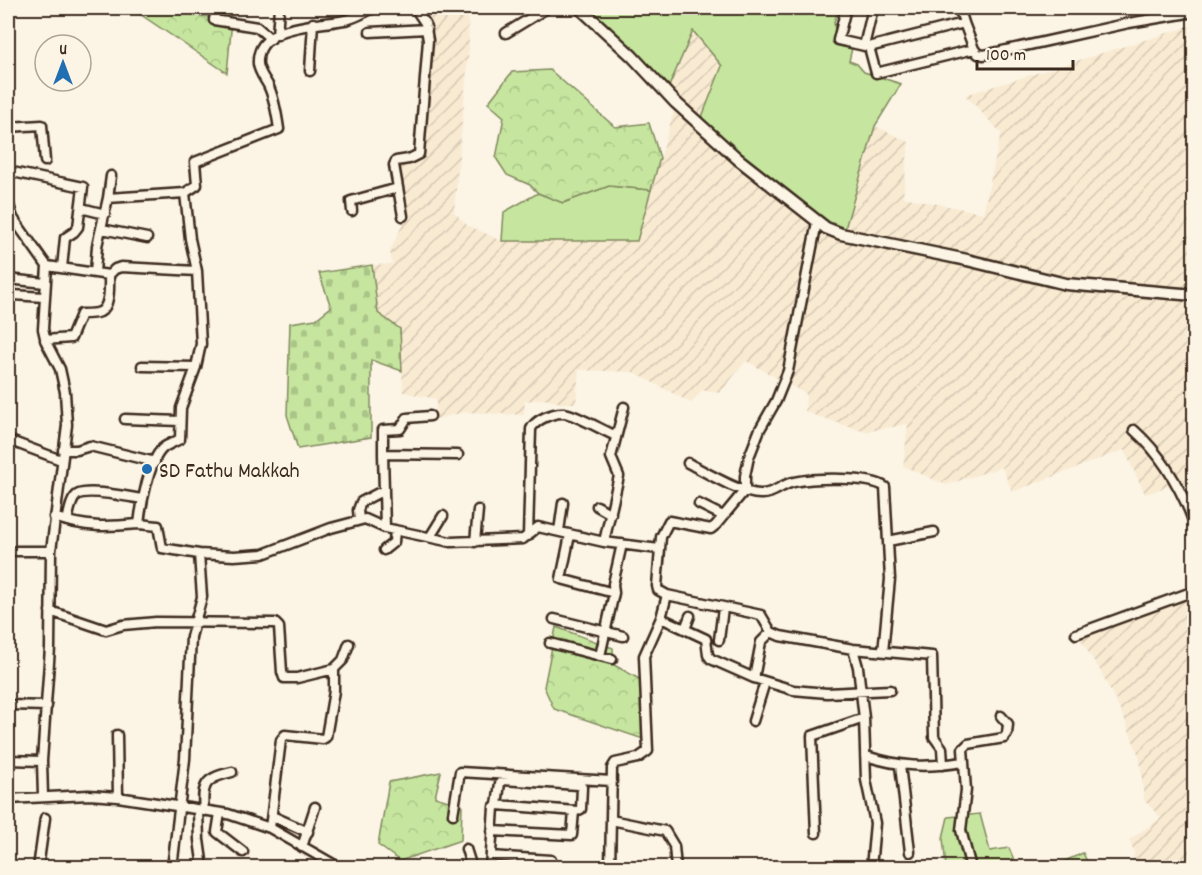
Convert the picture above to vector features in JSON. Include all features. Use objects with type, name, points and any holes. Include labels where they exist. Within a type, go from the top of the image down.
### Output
[{"type":"main road","points":[[580,8],[632,56],[675,102],[738,159],[817,222],[841,234],[967,260],[1066,284],[1194,295]]},
{"type":"street","points":[[216,8],[214,20],[257,27],[274,37]]},
{"type":"street","points":[[274,37],[279,8]]},
{"type":"street","points":[[349,19],[350,8]]},
{"type":"street","points":[[108,198],[185,193],[197,185],[195,162],[279,129],[269,86],[258,65],[262,47],[274,37],[294,28],[313,23],[349,19],[374,8]]},
{"type":"street","points":[[403,216],[394,162],[416,157],[419,154],[428,40],[427,28],[415,8]]},
{"type":"street","points":[[506,33],[547,8]]},
{"type":"street","points":[[846,8],[838,40],[867,46],[964,23]]},
{"type":"street","points":[[873,8],[867,46],[876,73],[974,49]]},
{"type":"street","points":[[960,10],[974,49],[978,54],[984,55],[1129,23],[1194,12]]},
{"type":"street","points":[[310,72],[313,23]]},
{"type":"street","points":[[370,32],[427,28]]},
{"type":"street","points":[[8,127],[42,125],[45,161]]},
{"type":"street","points":[[8,171],[81,185],[84,189],[78,227],[65,238],[62,268]]},
{"type":"street","points":[[95,273],[97,246],[111,176]]},
{"type":"street","points":[[352,211],[351,201],[398,188]]},
{"type":"street","points":[[139,524],[142,499],[155,462],[163,448],[180,439],[184,397],[196,367],[201,334],[197,271],[190,239],[185,193]]},
{"type":"street","points":[[81,207],[105,214]]},
{"type":"street","points":[[8,208],[47,267],[43,329],[45,340],[63,380],[67,425],[51,551],[47,706],[42,761],[43,796]]},
{"type":"street","points":[[817,222],[788,371],[749,457],[745,490],[711,529],[669,521],[661,537],[657,586],[658,590],[667,595],[761,615],[771,632],[780,636],[854,649],[932,656],[933,737],[942,748],[944,765]]},
{"type":"street","points":[[102,229],[147,238]]},
{"type":"street","points":[[47,267],[109,275]]},
{"type":"street","points":[[45,340],[70,339],[81,314],[98,313],[103,310],[108,297],[109,275],[115,269],[121,267],[197,271]]},
{"type":"street","points":[[8,279],[45,283]]},
{"type":"street","points":[[13,295],[44,297]]},
{"type":"street","points":[[142,366],[196,367]]},
{"type":"street","points":[[604,542],[619,476],[611,460],[624,407]]},
{"type":"street","points":[[528,536],[532,425],[548,416],[563,413],[616,436]]},
{"type":"street","points":[[384,550],[394,542],[384,490],[383,430],[400,429],[407,418],[430,416]]},
{"type":"street","points":[[125,419],[180,421]]},
{"type":"street","points":[[1134,430],[1152,447],[1170,472],[1194,523]]},
{"type":"street","points":[[8,440],[61,460]]},
{"type":"street","points":[[63,450],[77,450],[90,446],[155,462]]},
{"type":"street","points":[[383,454],[458,455]]},
{"type":"street","points":[[688,463],[754,494],[768,494],[792,482],[812,480],[879,483],[885,487],[890,579],[883,652]]},
{"type":"street","points":[[359,520],[358,510],[361,502],[384,490]]},
{"type":"street","points":[[67,521],[73,500],[81,493],[142,499]]},
{"type":"street","points":[[559,531],[563,503]]},
{"type":"street","points":[[699,504],[723,516]]},
{"type":"street","points":[[597,506],[611,514]]},
{"type":"street","points":[[475,542],[478,510]]},
{"type":"street","points":[[430,537],[442,516]]},
{"type":"street","points":[[54,517],[95,527],[139,524],[158,526],[162,548],[199,554],[234,556],[262,554],[359,520],[369,520],[390,529],[445,542],[518,540],[528,536],[538,527],[559,531],[570,536],[659,549]]},
{"type":"street","points":[[888,541],[934,532]]},
{"type":"street","points":[[570,536],[562,580],[614,593]]},
{"type":"street","points":[[600,656],[622,544]]},
{"type":"street","points":[[16,551],[51,551]]},
{"type":"street","points":[[172,867],[185,759],[191,637],[202,597],[199,554]]},
{"type":"street","points":[[1076,634],[1194,591]]},
{"type":"street","points":[[610,867],[612,781],[615,763],[638,758],[648,751],[644,656],[661,618],[667,595]]},
{"type":"street","points":[[719,640],[723,608]]},
{"type":"street","points":[[50,611],[103,630],[127,624],[194,621],[275,623],[279,627],[284,678],[297,678],[334,669],[343,660],[349,644]]},
{"type":"street","points":[[685,629],[690,616]]},
{"type":"street","points":[[661,618],[707,640],[710,658],[765,682],[808,692],[890,690]]},
{"type":"street","points":[[554,619],[623,636]]},
{"type":"street","points":[[754,678],[761,642],[771,632]]},
{"type":"street","points":[[550,643],[612,659]]},
{"type":"street","points":[[854,649],[864,718],[868,793],[875,823],[871,867],[858,867]]},
{"type":"street","points":[[270,828],[281,740],[285,735],[323,739],[326,737],[334,691],[334,669]]},
{"type":"street","points":[[753,721],[765,682]]},
{"type":"street","points":[[8,705],[47,706]]},
{"type":"street","points":[[971,867],[961,830],[966,790],[963,749],[968,744],[1004,738],[1008,724],[1001,717]]},
{"type":"street","points":[[816,833],[812,736],[864,718]]},
{"type":"street","points":[[117,735],[118,797]]},
{"type":"street","points":[[866,756],[900,765],[944,765],[963,762]]},
{"type":"street","points":[[8,760],[42,761]]},
{"type":"street","points":[[900,765],[910,852]]},
{"type":"street","points":[[203,867],[199,840],[201,811],[207,782],[214,776],[232,772]]},
{"type":"street","points":[[453,814],[460,772],[612,781]]},
{"type":"street","points":[[490,867],[494,807],[497,805],[500,783],[503,780],[582,787],[581,809],[574,811],[497,805]]},
{"type":"street","points":[[8,799],[70,795],[118,797],[220,813],[244,818],[270,828],[338,867]]},
{"type":"street","points":[[302,847],[315,807]]},
{"type":"street","points":[[492,831],[572,836],[574,811]]},
{"type":"street","points":[[220,813],[217,832],[243,852]]},
{"type":"street","points":[[272,816],[308,832]]},
{"type":"street","points":[[38,867],[45,818]]},
{"type":"street","points":[[611,820],[665,831],[674,846],[676,867]]},
{"type":"street","points":[[466,849],[472,867]]},
{"type":"street","points":[[490,856],[551,860],[550,867]]},
{"type":"street","points":[[823,867],[833,867]]},
{"type":"shaded area","points":[[426,8],[468,8],[469,48],[454,212],[467,225],[502,241],[637,240],[675,107],[667,91],[692,30],[722,66],[842,239],[875,126],[909,142],[903,197],[983,213],[1001,133],[965,95],[1194,25],[1194,513],[1184,481],[1145,494],[1124,450],[1012,492],[1002,467],[946,485],[903,466],[908,424],[865,432],[805,412],[806,394],[746,361],[720,393],[702,390],[691,403],[633,372],[579,370],[576,403],[561,403],[544,399],[525,401],[524,415],[464,412],[436,419],[436,399],[403,392],[400,329],[378,313],[372,265],[392,264],[390,251],[408,213],[398,155],[421,151],[431,35]]},
{"type":"shaded area","points":[[1134,8],[1194,8],[1194,10],[1134,20]]},
{"type":"shaded area","points":[[1194,587],[1194,867],[1133,867],[1134,851],[1129,840],[1161,818],[1144,800],[1140,759],[1124,718],[1101,672],[1078,636]]},
{"type":"green space","points":[[131,8],[193,8],[194,15],[232,20],[227,73]]},
{"type":"green space","points":[[579,8],[839,8],[834,22],[836,39],[853,44],[849,61],[857,64],[864,72],[901,84],[875,126],[842,239],[698,127],[722,66],[693,31],[667,91]]},
{"type":"green space","points":[[550,70],[615,127],[649,123],[660,158],[651,190],[609,186],[563,203],[538,193],[530,185],[507,175],[496,158],[504,117],[488,103],[512,72]]},
{"type":"green space","points":[[609,186],[651,190],[637,241],[502,241],[504,212],[538,193],[563,203]]},
{"type":"green space","points":[[372,265],[378,313],[400,329],[402,371],[371,360],[371,437],[298,449],[287,415],[290,323],[316,319],[331,307],[319,273]]},
{"type":"green space","points":[[556,627],[613,648],[614,665],[650,685],[647,711],[649,741],[554,709],[544,687]]},
{"type":"green space","points":[[441,772],[435,797],[462,805],[461,840],[400,861],[378,845],[389,782]]},
{"type":"green space","points":[[980,814],[990,851],[1009,848],[1017,867],[946,867],[943,838],[948,817]]},
{"type":"green space","points":[[1083,853],[1089,866],[1051,867]]},
{"type":"place","name":"SD Fathu Makkah","points":[[147,469]]}]
